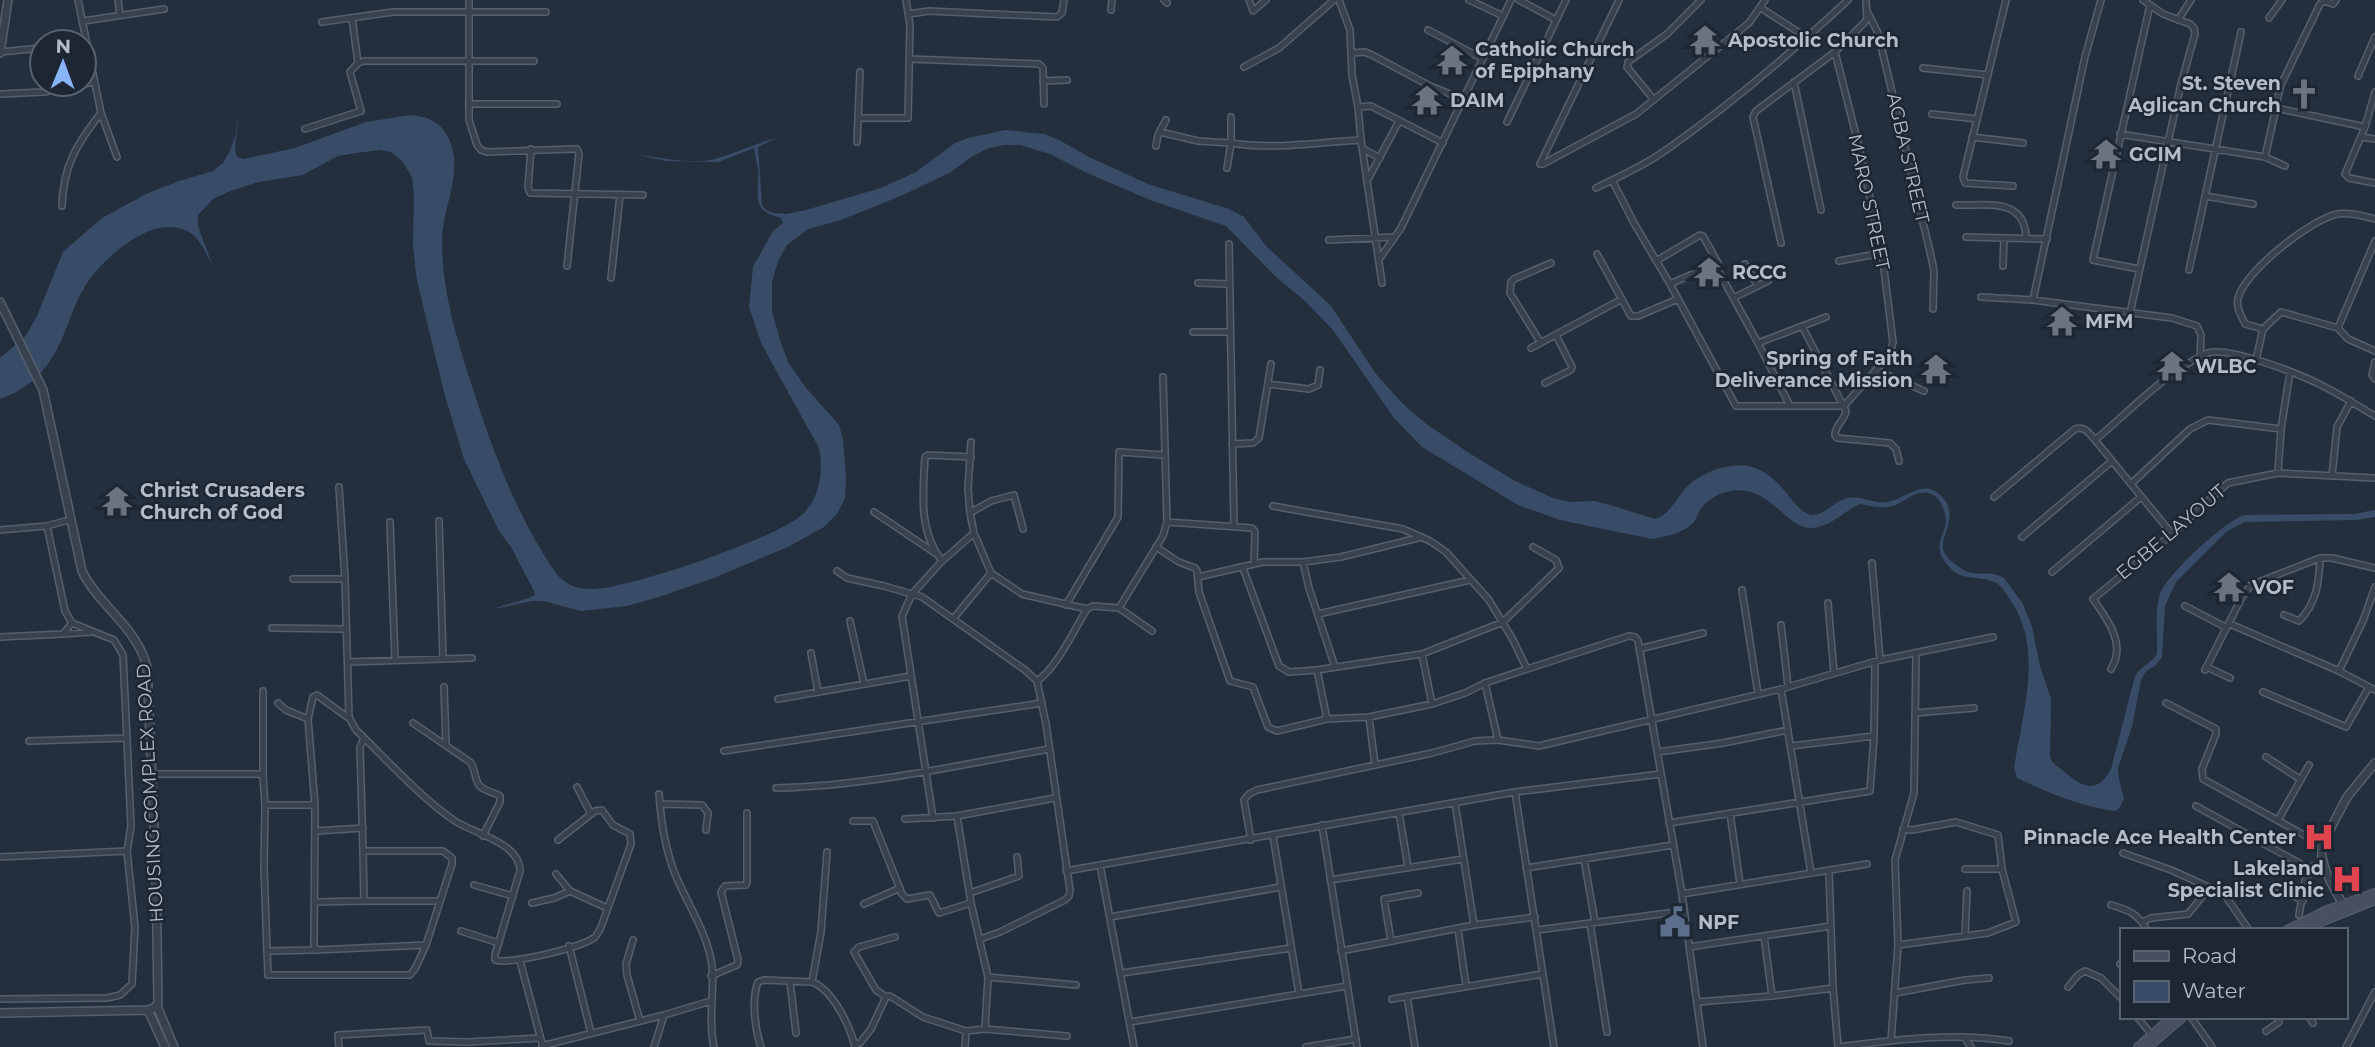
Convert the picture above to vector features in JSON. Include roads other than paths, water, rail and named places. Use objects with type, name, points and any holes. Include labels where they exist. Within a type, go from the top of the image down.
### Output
[{"type":"main road","points":[[2291,928],[2325,911],[2375,893]]},
{"type":"main road","points":[[2306,928],[2375,900]]},
{"type":"main road","points":[[2138,1047],[2170,1019]]},
{"type":"main road","points":[[2148,1047],[2181,1019]]},
{"type":"street","points":[[8,0],[3,14],[0,52],[28,49]]},
{"type":"street","points":[[78,0],[83,28]]},
{"type":"street","points":[[118,0],[120,15]]},
{"type":"street","points":[[469,0],[470,128],[481,150],[578,150],[568,266]]},
{"type":"street","points":[[859,118],[908,118],[910,59],[906,0]]},
{"type":"street","points":[[909,14],[929,11],[1057,17],[1062,13],[1064,0]]},
{"type":"street","points":[[1111,10],[1112,0]]},
{"type":"street","points":[[1249,0],[1253,11],[1266,0]]},
{"type":"street","points":[[1244,67],[1279,48],[1337,0],[1345,10],[1350,30],[1352,75],[1382,283]]},
{"type":"street","points":[[1469,0],[1503,16]]},
{"type":"street","points":[[1380,257],[1394,237],[1465,100],[1511,0]]},
{"type":"street","points":[[1518,0],[1556,20]]},
{"type":"street","points":[[1507,122],[1566,0]]},
{"type":"street","points":[[1619,0],[1540,163],[1543,164],[1626,120],[1654,100],[1749,23],[1765,0]]},
{"type":"street","points":[[1654,100],[1627,67],[1628,62],[1667,34],[1701,0]]},
{"type":"street","points":[[1596,188],[1666,151],[1848,0]]},
{"type":"street","points":[[1781,243],[1754,117],[1756,111],[1835,52],[1864,23],[1867,19],[1867,0]]},
{"type":"street","points":[[2007,0],[1963,181],[2013,186]]},
{"type":"street","points":[[2033,300],[2085,57],[2101,0]]},
{"type":"street","points":[[2130,313],[2195,34],[2193,26],[2163,14],[2143,0]]},
{"type":"street","points":[[2178,20],[2191,0]]},
{"type":"street","points":[[2269,18],[2282,0]]},
{"type":"street","points":[[2266,158],[2280,87],[2320,4],[2324,1],[2333,4],[2336,0]]},
{"type":"street","points":[[2139,269],[2093,260],[2150,5]]},
{"type":"street","points":[[1761,8],[1806,37]]},
{"type":"street","points":[[82,21],[164,9]]},
{"type":"street","name":"AGBA STREET","points":[[1867,11],[1878,33],[1931,256],[1934,271],[1933,309]]},
{"type":"street","points":[[322,22],[393,12],[546,12]]},
{"type":"street","points":[[352,18],[358,63]]},
{"type":"street","points":[[1428,30],[1483,59]]},
{"type":"street","points":[[2189,270],[2241,32]]},
{"type":"street","points":[[2358,76],[2375,37]]},
{"type":"street","points":[[1352,52],[1365,52],[1430,86],[1465,100]]},
{"type":"street","name":"MARO STREET","points":[[1835,52],[1882,253],[1893,342],[1889,354],[1875,370]]},
{"type":"street","points":[[305,129],[361,111],[350,72],[358,63],[405,59],[534,61]]},
{"type":"street","points":[[910,59],[1039,64],[1043,68],[1044,104]]},
{"type":"street","points":[[1923,68],[1988,75]]},
{"type":"street","points":[[857,142],[860,72]]},
{"type":"street","points":[[1043,81],[1067,80]]},
{"type":"street","points":[[1794,82],[1821,211]]},
{"type":"street","points":[[0,93],[28,92]]},
{"type":"street","points":[[2375,92],[2365,127],[2344,174],[2345,177],[2375,183]]},
{"type":"street","points":[[98,98],[117,157]]},
{"type":"street","points":[[469,104],[558,104]]},
{"type":"street","points":[[1358,107],[1371,106],[1443,143]]},
{"type":"street","points":[[2276,108],[2365,127]]},
{"type":"street","points":[[62,206],[69,160],[101,113]]},
{"type":"street","points":[[1932,114],[1977,119]]},
{"type":"street","points":[[1227,167],[1231,117]]},
{"type":"street","points":[[1156,146],[1166,120]]},
{"type":"street","points":[[1367,181],[1398,121]]},
{"type":"street","points":[[1160,132],[1198,141],[1245,145],[1288,145],[1361,139]]},
{"type":"street","points":[[2120,134],[2266,158],[2285,166]]},
{"type":"street","points":[[1972,137],[2023,143]]},
{"type":"street","points":[[2361,137],[2375,139]]},
{"type":"street","points":[[531,149],[529,192],[532,194],[643,195]]},
{"type":"street","points":[[1363,149],[1380,158]]},
{"type":"street","points":[[1612,180],[1737,406],[1844,406]]},
{"type":"street","points":[[611,278],[620,195]]},
{"type":"street","points":[[2205,196],[2253,204]]},
{"type":"street","points":[[1956,205],[2010,207],[2026,225],[2026,239]]},
{"type":"street","points":[[2263,329],[2245,324],[2237,301],[2240,292],[2262,262],[2320,220],[2339,214],[2375,219]]},
{"type":"street","points":[[1656,261],[1700,235],[1703,236],[1718,263],[1718,270],[1790,405]]},
{"type":"street","points":[[1329,240],[1394,237]]},
{"type":"street","points":[[1966,237],[2047,239]]},
{"type":"street","points":[[2003,266],[2004,238]]},
{"type":"street","points":[[2338,328],[2375,241]]},
{"type":"street","points":[[1229,244],[1234,526]]},
{"type":"street","points":[[1839,261],[1882,253]]},
{"type":"street","points":[[1597,254],[1631,316],[1635,317],[1678,299]]},
{"type":"street","points":[[1541,343],[1510,293],[1510,287],[1514,279],[1551,263]]},
{"type":"street","points":[[1670,284],[1718,263]]},
{"type":"street","points":[[1745,264],[1758,286]]},
{"type":"street","points":[[1733,298],[1768,281]]},
{"type":"street","points":[[1198,283],[1229,284]]},
{"type":"street","points":[[1981,297],[2033,300],[2172,318],[2197,326],[2201,335],[2200,358]]},
{"type":"street","points":[[1531,348],[1622,299]]},
{"type":"street","name":"HOUSING COMPLEX ROAD","points":[[0,302],[43,390],[77,558],[86,580],[124,624],[144,654],[148,681],[152,774],[157,1006]]},
{"type":"street","points":[[2256,360],[2263,329],[2281,312],[2338,328],[2348,339],[2375,351]]},
{"type":"street","points":[[1758,343],[1826,317]]},
{"type":"street","points":[[1802,326],[1844,406],[1846,413],[1835,432],[1837,438],[1889,443],[1896,449],[1899,461]]},
{"type":"street","points":[[1193,332],[1229,332]]},
{"type":"street","points":[[1545,383],[1572,367],[1556,335]]},
{"type":"street","points":[[2095,440],[2164,382],[2206,353],[2216,351],[2256,360],[2316,382],[2375,416]]},
{"type":"street","points":[[2375,362],[2372,375],[2375,379]]},
{"type":"street","points":[[1232,444],[1253,443],[1259,438],[1271,364]]},
{"type":"street","points":[[1268,384],[1309,389],[1318,384],[1320,370]]},
{"type":"street","points":[[1844,406],[1875,370],[1924,391]]},
{"type":"street","points":[[2278,473],[2281,429],[2290,372]]},
{"type":"street","points":[[1119,608],[1163,536],[1167,522],[1163,377]]},
{"type":"street","points":[[2332,476],[2337,427],[2351,401]]},
{"type":"street","points":[[2132,483],[2200,422],[2208,420],[2281,429]]},
{"type":"street","points":[[1994,497],[2075,429],[2085,429],[2172,534]]},
{"type":"street","points":[[971,442],[968,488],[970,513],[974,533],[991,573],[1022,594],[1087,610]]},
{"type":"street","points":[[1066,605],[1118,517],[1119,453],[1164,455]]},
{"type":"street","points":[[936,554],[923,518],[925,457],[971,457]]},
{"type":"street","points":[[2022,537],[2112,461]]},
{"type":"street","name":"EGBE LAYOUT","points":[[2111,669],[2116,661],[2115,630],[2093,599],[2172,534],[2228,483],[2278,473],[2375,478]]},
{"type":"street","points":[[339,487],[349,717],[356,730],[440,809],[456,821],[506,847],[519,860],[520,871],[495,960],[520,961],[595,937],[632,838],[630,834],[613,825],[602,810],[591,814],[558,840]]},
{"type":"street","points":[[970,513],[991,502],[1014,495],[1017,498],[1023,529]]},
{"type":"street","points":[[2052,572],[2141,497]]},
{"type":"street","points":[[1273,506],[1403,529],[1446,552],[1489,600],[1527,669]]},
{"type":"street","points":[[874,512],[936,554],[942,561]]},
{"type":"street","points":[[0,530],[47,526],[69,520]]},
{"type":"street","points":[[439,521],[443,659]]},
{"type":"street","points":[[390,522],[395,660]]},
{"type":"street","points":[[1167,522],[1252,528],[1255,532],[1254,564]]},
{"type":"street","points":[[0,999],[107,999],[120,995],[132,984],[135,927],[127,852],[131,826],[123,655],[114,640],[72,623],[65,611],[58,585],[47,526]]},
{"type":"street","points":[[933,818],[902,616],[912,593],[942,561],[974,533]]},
{"type":"street","points":[[1198,577],[1273,560],[1303,562],[1353,554],[1422,537]]},
{"type":"street","points":[[1156,547],[1179,562],[1195,568],[1199,592],[1230,681],[1253,687],[1268,727],[1277,731],[1328,719],[1369,716],[1432,704],[1527,669],[1629,636],[1635,637],[1653,719],[1682,894],[1703,1047]]},
{"type":"street","points":[[1243,568],[1279,666],[1289,672],[1317,670],[1422,654],[1503,622],[1559,568],[1556,559],[1533,547]]},
{"type":"street","points":[[2230,678],[2206,668],[2242,597],[2251,585],[2320,558],[2332,558],[2375,568]]},
{"type":"street","points":[[2284,615],[2299,621],[2313,602],[2319,584],[2320,558]]},
{"type":"street","points":[[1303,562],[1335,667]]},
{"type":"street","points":[[1669,823],[1870,791],[1877,662],[1872,563]]},
{"type":"street","points":[[837,571],[847,578],[922,597],[1026,670],[1037,681],[1070,890],[1065,900],[980,939]]},
{"type":"street","points":[[953,619],[991,573]]},
{"type":"street","points":[[293,579],[345,579]]},
{"type":"street","points":[[1318,614],[1470,580]]},
{"type":"street","points":[[2339,671],[2375,587]]},
{"type":"street","points":[[1742,590],[1758,694]]},
{"type":"street","points":[[1828,603],[1834,673]]},
{"type":"street","points":[[1037,681],[1046,676],[1087,610],[1093,606],[1119,608],[1152,631]]},
{"type":"street","points":[[2185,606],[2339,671],[2372,689],[2346,727],[2263,692]]},
{"type":"street","points":[[850,621],[864,684]]},
{"type":"street","points":[[63,634],[72,623]]},
{"type":"street","points":[[1782,625],[1788,730],[1811,873]]},
{"type":"street","points":[[272,628],[346,629]]},
{"type":"street","points":[[0,637],[91,632]]},
{"type":"street","points":[[1639,649],[1703,633]]},
{"type":"street","points":[[1251,840],[1244,800],[1257,790],[1475,741],[1498,740],[1539,746],[1758,694],[1877,662],[1993,637]]},
{"type":"street","points":[[811,653],[818,692]]},
{"type":"street","points":[[1422,654],[1432,704]]},
{"type":"street","points":[[1891,1041],[1898,945],[1895,860],[1914,793],[1916,654]]},
{"type":"street","points":[[348,662],[472,658]]},
{"type":"street","points":[[1317,670],[1328,719]]},
{"type":"street","points":[[778,699],[911,676]]},
{"type":"street","points":[[1485,683],[1498,740]]},
{"type":"street","points":[[444,687],[446,744]]},
{"type":"street","points":[[263,691],[268,975],[410,975],[415,969],[426,945],[452,858],[443,851],[363,850]]},
{"type":"street","points":[[316,950],[315,805],[308,719],[315,695],[349,717]]},
{"type":"street","points":[[278,703],[286,710],[308,719]]},
{"type":"street","points":[[724,751],[1042,703]]},
{"type":"street","points":[[2166,703],[2216,729],[2202,769],[2203,779],[2322,845]]},
{"type":"street","points":[[1915,713],[1974,708]]},
{"type":"street","points":[[1369,716],[1375,765]]},
{"type":"street","points":[[413,723],[474,766],[477,783],[481,788],[500,796],[500,802],[483,836]]},
{"type":"street","points":[[1658,752],[1788,730]]},
{"type":"street","points":[[1791,746],[1874,736]]},
{"type":"street","points":[[29,741],[127,737]]},
{"type":"street","points":[[364,738],[360,747],[364,901]]},
{"type":"street","points":[[776,788],[799,788],[926,771],[1049,749]]},
{"type":"street","points":[[2266,757],[2300,779]]},
{"type":"street","points":[[2343,905],[2325,868],[2322,845],[2347,797],[2375,763]]},
{"type":"street","points":[[2278,820],[2309,765]]},
{"type":"street","points":[[152,774],[263,776]]},
{"type":"street","points":[[1066,871],[1514,792],[1661,774]]},
{"type":"street","points":[[577,787],[591,814]]},
{"type":"street","points":[[1514,792],[1554,1047]]},
{"type":"street","points":[[659,794],[661,823],[675,873],[710,956],[710,1031],[713,1047]]},
{"type":"street","points":[[905,819],[957,816],[1055,798]]},
{"type":"street","points":[[1455,803],[1474,925]]},
{"type":"street","points":[[265,804],[315,805]]},
{"type":"street","points":[[660,804],[702,805],[708,813],[706,830]]},
{"type":"street","points":[[2196,806],[2306,867],[2325,868]]},
{"type":"street","points":[[711,976],[737,965],[721,892],[725,886],[746,885],[747,882],[747,813]]},
{"type":"street","points":[[1399,813],[1408,867]]},
{"type":"street","points":[[1730,813],[1740,884]]},
{"type":"street","points":[[957,816],[971,903],[988,977],[985,1029]]},
{"type":"street","points":[[853,821],[873,821],[907,899],[930,895],[939,913],[971,903]]},
{"type":"street","points":[[1898,945],[1988,933],[2017,922],[2002,869],[1998,835],[1956,822],[1912,830],[1903,829]]},
{"type":"street","points":[[1322,825],[1357,1047]]},
{"type":"street","points":[[315,831],[363,828]]},
{"type":"street","points":[[1273,836],[1299,994]]},
{"type":"street","points":[[1526,868],[1673,845]]},
{"type":"street","points":[[0,857],[127,852]]},
{"type":"street","points":[[812,982],[821,932],[827,852]]},
{"type":"street","points":[[2123,853],[2171,870],[2224,894],[2248,928]]},
{"type":"street","points":[[970,893],[1019,876],[1017,857]]},
{"type":"street","points":[[1330,880],[1463,859]]},
{"type":"street","points":[[1584,859],[1607,1032]]},
{"type":"street","points":[[1682,894],[1867,864]]},
{"type":"street","points":[[1100,865],[1134,1047]]},
{"type":"street","points":[[2299,915],[2305,881],[2313,866]]},
{"type":"street","points":[[1965,869],[2002,869]]},
{"type":"street","points":[[1829,872],[1837,1047],[1964,1037],[2009,1041]]},
{"type":"street","points":[[556,874],[570,891],[607,908]]},
{"type":"street","points":[[474,885],[513,896]]},
{"type":"street","points":[[2274,885],[2303,901]]},
{"type":"street","points":[[1110,917],[1281,887]]},
{"type":"street","points":[[864,904],[900,888]]},
{"type":"street","points":[[2143,922],[2151,918],[2188,914],[2209,888]]},
{"type":"street","points":[[532,903],[570,891]]},
{"type":"street","points":[[1965,935],[1967,891]]},
{"type":"street","points":[[1391,942],[1384,899],[1418,893]]},
{"type":"street","points":[[316,902],[440,901]]},
{"type":"street","points":[[2111,905],[2132,911],[2146,928]]},
{"type":"street","points":[[1537,930],[1684,911]]},
{"type":"street","points":[[1341,951],[1474,925],[1535,917]]},
{"type":"street","points":[[1689,947],[1831,926]]},
{"type":"street","points":[[1458,929],[1466,986]]},
{"type":"street","points":[[461,931],[499,943]]},
{"type":"street","points":[[1764,936],[1772,996]]},
{"type":"street","points":[[895,937],[859,947],[854,952],[876,990],[886,997],[890,996],[923,1017],[966,1031],[985,1029],[1067,1036]]},
{"type":"street","points":[[634,940],[626,964],[640,1021]]},
{"type":"street","points":[[267,951],[426,945]]},
{"type":"street","points":[[569,946],[591,1033]]},
{"type":"street","points":[[1122,973],[1291,948]]},
{"type":"street","points":[[520,961],[542,1046],[711,1001]]},
{"type":"street","points":[[2068,987],[2085,971],[2101,978],[2120,997]]},
{"type":"street","points":[[1392,999],[1543,974]]},
{"type":"street","points":[[988,977],[1076,985]]},
{"type":"street","points":[[1895,993],[1989,978]]},
{"type":"street","points":[[761,1047],[757,1034],[755,999],[758,982],[764,980],[818,984],[844,1017],[855,1045],[867,1035],[886,997]]},
{"type":"street","points":[[790,982],[796,1033]]},
{"type":"street","points":[[1130,1022],[1347,986]]},
{"type":"street","points":[[1697,1002],[1833,988]]},
{"type":"street","points":[[2346,1047],[2375,992]]},
{"type":"street","points":[[1407,996],[1415,1047]]},
{"type":"street","points":[[0,1013],[148,1010],[157,1006],[174,1047]]},
{"type":"street","points":[[148,1010],[165,1047]]},
{"type":"street","points":[[654,1047],[664,1015]]},
{"type":"street","points":[[2139,1019],[2152,1035]]},
{"type":"street","points":[[2192,1019],[2212,1047]]},
{"type":"street","points":[[2266,1031],[2279,1022],[2279,1019]]},
{"type":"street","points":[[2310,1019],[2313,1023]]},
{"type":"street","points":[[339,1047],[338,1035],[427,1030],[429,1041],[468,1044],[540,1038]]},
{"type":"street","points":[[965,1047],[966,1031]]},
{"type":"street","points":[[1964,1037],[1971,1047]]},
{"type":"street","points":[[1306,1047],[1356,1039]]},
{"type":"water","points":[[411,115],[425,118],[441,127],[451,144],[454,156],[453,181],[442,242],[445,279],[466,369],[488,433],[516,504],[540,548],[561,578],[570,585],[581,588],[610,587],[637,581],[738,547],[791,522],[805,512],[818,489],[821,473],[819,448],[762,345],[749,307],[753,267],[773,231],[783,223],[781,218],[764,211],[760,206],[754,148],[718,162],[666,161],[634,154],[677,160],[709,160],[777,138],[758,147],[762,205],[773,213],[787,214],[806,210],[881,188],[916,172],[955,143],[1005,130],[1044,134],[1148,184],[1229,209],[1244,217],[1266,246],[1331,306],[1376,374],[1403,404],[1425,423],[1469,453],[1515,481],[1553,498],[1570,502],[1594,501],[1655,519],[1666,513],[1695,480],[1717,469],[1741,465],[1756,468],[1769,476],[1805,513],[1814,515],[1847,498],[1888,502],[1919,489],[1932,490],[1938,493],[1949,509],[1943,546],[1947,557],[1969,572],[2004,578],[2023,604],[2032,627],[2040,666],[2051,699],[2050,757],[2057,766],[2085,785],[2101,782],[2111,769],[2135,676],[2157,654],[2160,594],[2174,574],[2197,550],[2223,528],[2244,515],[2354,514],[2375,510],[2375,517],[2357,520],[2244,522],[2226,532],[2176,582],[2165,606],[2162,657],[2146,671],[2141,680],[2132,727],[2118,768],[2124,798],[2116,811],[2065,798],[2017,778],[2014,768],[2028,683],[2027,640],[2021,620],[1998,584],[1962,576],[1942,557],[1940,543],[1946,517],[1942,505],[1934,496],[1920,493],[1888,507],[1860,504],[1831,522],[1812,528],[1793,521],[1754,493],[1741,490],[1726,492],[1705,504],[1693,523],[1684,530],[1652,539],[1560,520],[1518,505],[1422,447],[1394,418],[1333,330],[1226,226],[1150,200],[1050,154],[1020,145],[989,148],[951,172],[903,195],[841,220],[808,229],[787,245],[778,261],[772,282],[772,312],[788,362],[806,388],[839,425],[843,439],[845,498],[837,514],[824,527],[788,547],[716,577],[627,606],[581,611],[543,601],[532,601],[494,609],[535,595],[511,547],[499,531],[464,459],[445,396],[417,281],[413,246],[412,177],[402,161],[391,152],[380,150],[338,156],[303,175],[258,182],[213,199],[198,215],[198,226],[213,267],[197,239],[189,232],[175,227],[146,232],[132,240],[106,261],[87,283],[59,345],[42,371],[26,386],[0,399],[0,358],[25,337],[37,316],[63,252],[102,218],[146,194],[213,171],[223,163],[230,151],[236,134],[237,118],[236,153],[237,157],[243,159],[295,148],[366,122]]},
{"type":"place","name":"Apostolic Church","points":[[1705,40]]},
{"type":"place","name":"Catholic Church of Epiphany","points":[[1452,60]]},
{"type":"place","name":"St. Steven Aglican Church","points":[[2304,94]]},
{"type":"place","name":"DAIM","points":[[1427,100]]},
{"type":"place","name":"GCIM","points":[[2106,154]]},
{"type":"place","name":"RCCG","points":[[1709,272]]},
{"type":"place","name":"MFM","points":[[2062,321]]},
{"type":"place","name":"WLBC","points":[[2172,366]]},
{"type":"place","name":"Spring of Faith Deliverance Mission","points":[[1936,369]]},
{"type":"place","name":"Christ Crusaders Church of God","points":[[117,501]]},
{"type":"place","name":"VOF","points":[[2229,587]]},
{"type":"place","name":"Pinnacle Ace Health Center","points":[[2319,837]]},
{"type":"place","name":"Lakeland Specialist Clinic","points":[[2347,879]]},
{"type":"place","name":"NPF","points":[[1675,922]]}]
